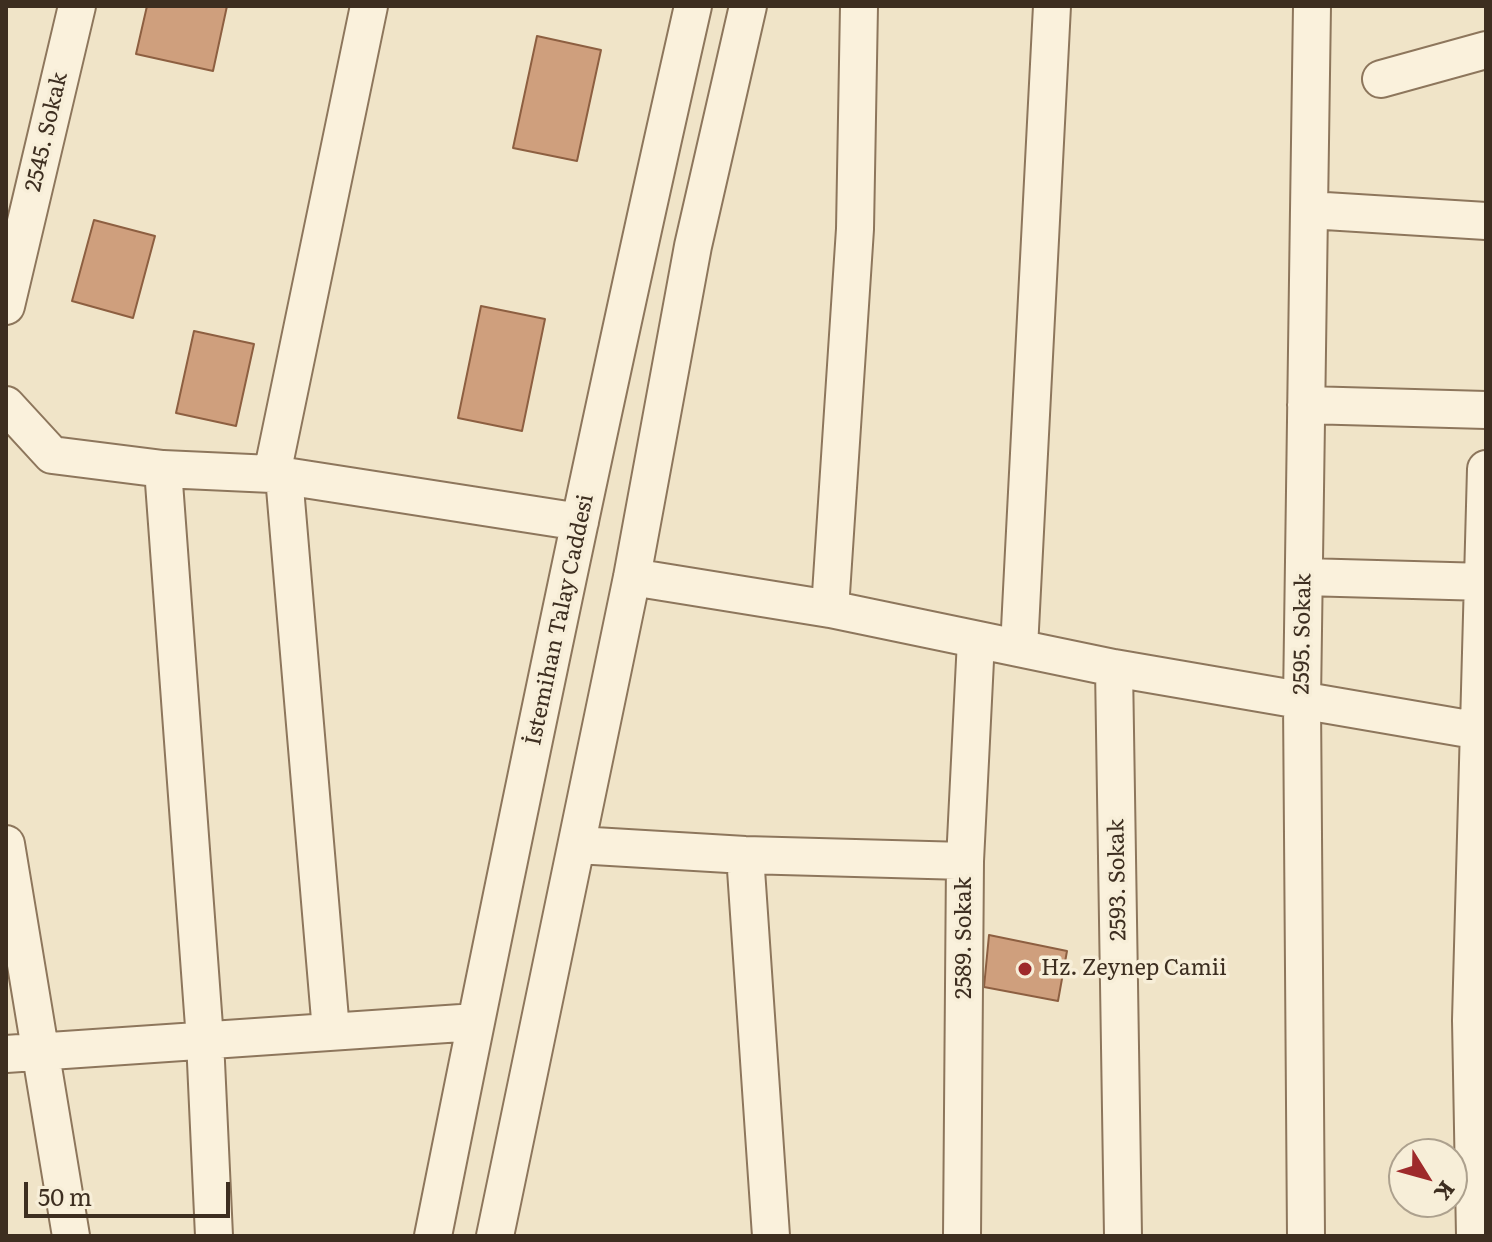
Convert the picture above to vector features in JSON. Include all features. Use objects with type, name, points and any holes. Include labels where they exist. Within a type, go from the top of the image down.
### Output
[{"type":"street","name":"2545. Sokak","points":[[6,306],[77,6]]},
{"type":"street","points":[[331,1031],[278,475],[369,6]]},
{"type":"street","name":"İstemihan Talay Caddesi","points":[[433,1236],[626,302],[693,6]]},
{"type":"street","points":[[495,1236],[632,577],[693,246],[748,6]]},
{"type":"street","points":[[830,609],[855,229],[859,6]]},
{"type":"street","points":[[1019,648],[1052,6]]},
{"type":"street","name":"2595. Sokak","points":[[1306,1236],[1302,701],[1312,6]]},
{"type":"street","points":[[1381,79],[1486,50]]},
{"type":"street","points":[[1309,210],[1486,221]]},
{"type":"street","points":[[6,405],[52,455],[163,469],[278,475],[580,522]]},
{"type":"street","points":[[1306,405],[1486,410]]},
{"type":"street","points":[[163,469],[205,1040],[214,1236]]},
{"type":"street","points":[[1475,1236],[1486,469]]},
{"type":"street","points":[[632,577],[830,609],[1114,668],[1482,732]]},
{"type":"street","points":[[1304,577],[1484,582]]},
{"type":"street","name":"2589. Sokak","points":[[962,1236],[965,861],[976,640]]},
{"type":"street","name":"2593. Sokak","points":[[1114,668],[1123,1236]]},
{"type":"street","points":[[6,844],[23,1053],[71,1236]]},
{"type":"street","points":[[577,845],[745,855],[965,861]]},
{"type":"street","points":[[745,855],[771,1236]]},
{"type":"street","points":[[23,1053],[476,1022]]},
{"type":"building","points":[[147,6],[227,6],[213,71],[136,54]]},
{"type":"building","points":[[537,36],[601,50],[577,161],[513,148]]},
{"type":"building","points":[[94,220],[155,236],[133,318],[72,301]]},
{"type":"building","points":[[481,306],[545,319],[522,431],[458,418]]},
{"type":"building","points":[[194,331],[254,344],[236,426],[176,413]]},
{"type":"building","name":"Hz. Zeynep Camii","points":[[989,935],[1067,951],[1058,1001],[984,987]]},
{"type":"place","name":"Hz. Zeynep Camii","points":[[1025,969]]}]
